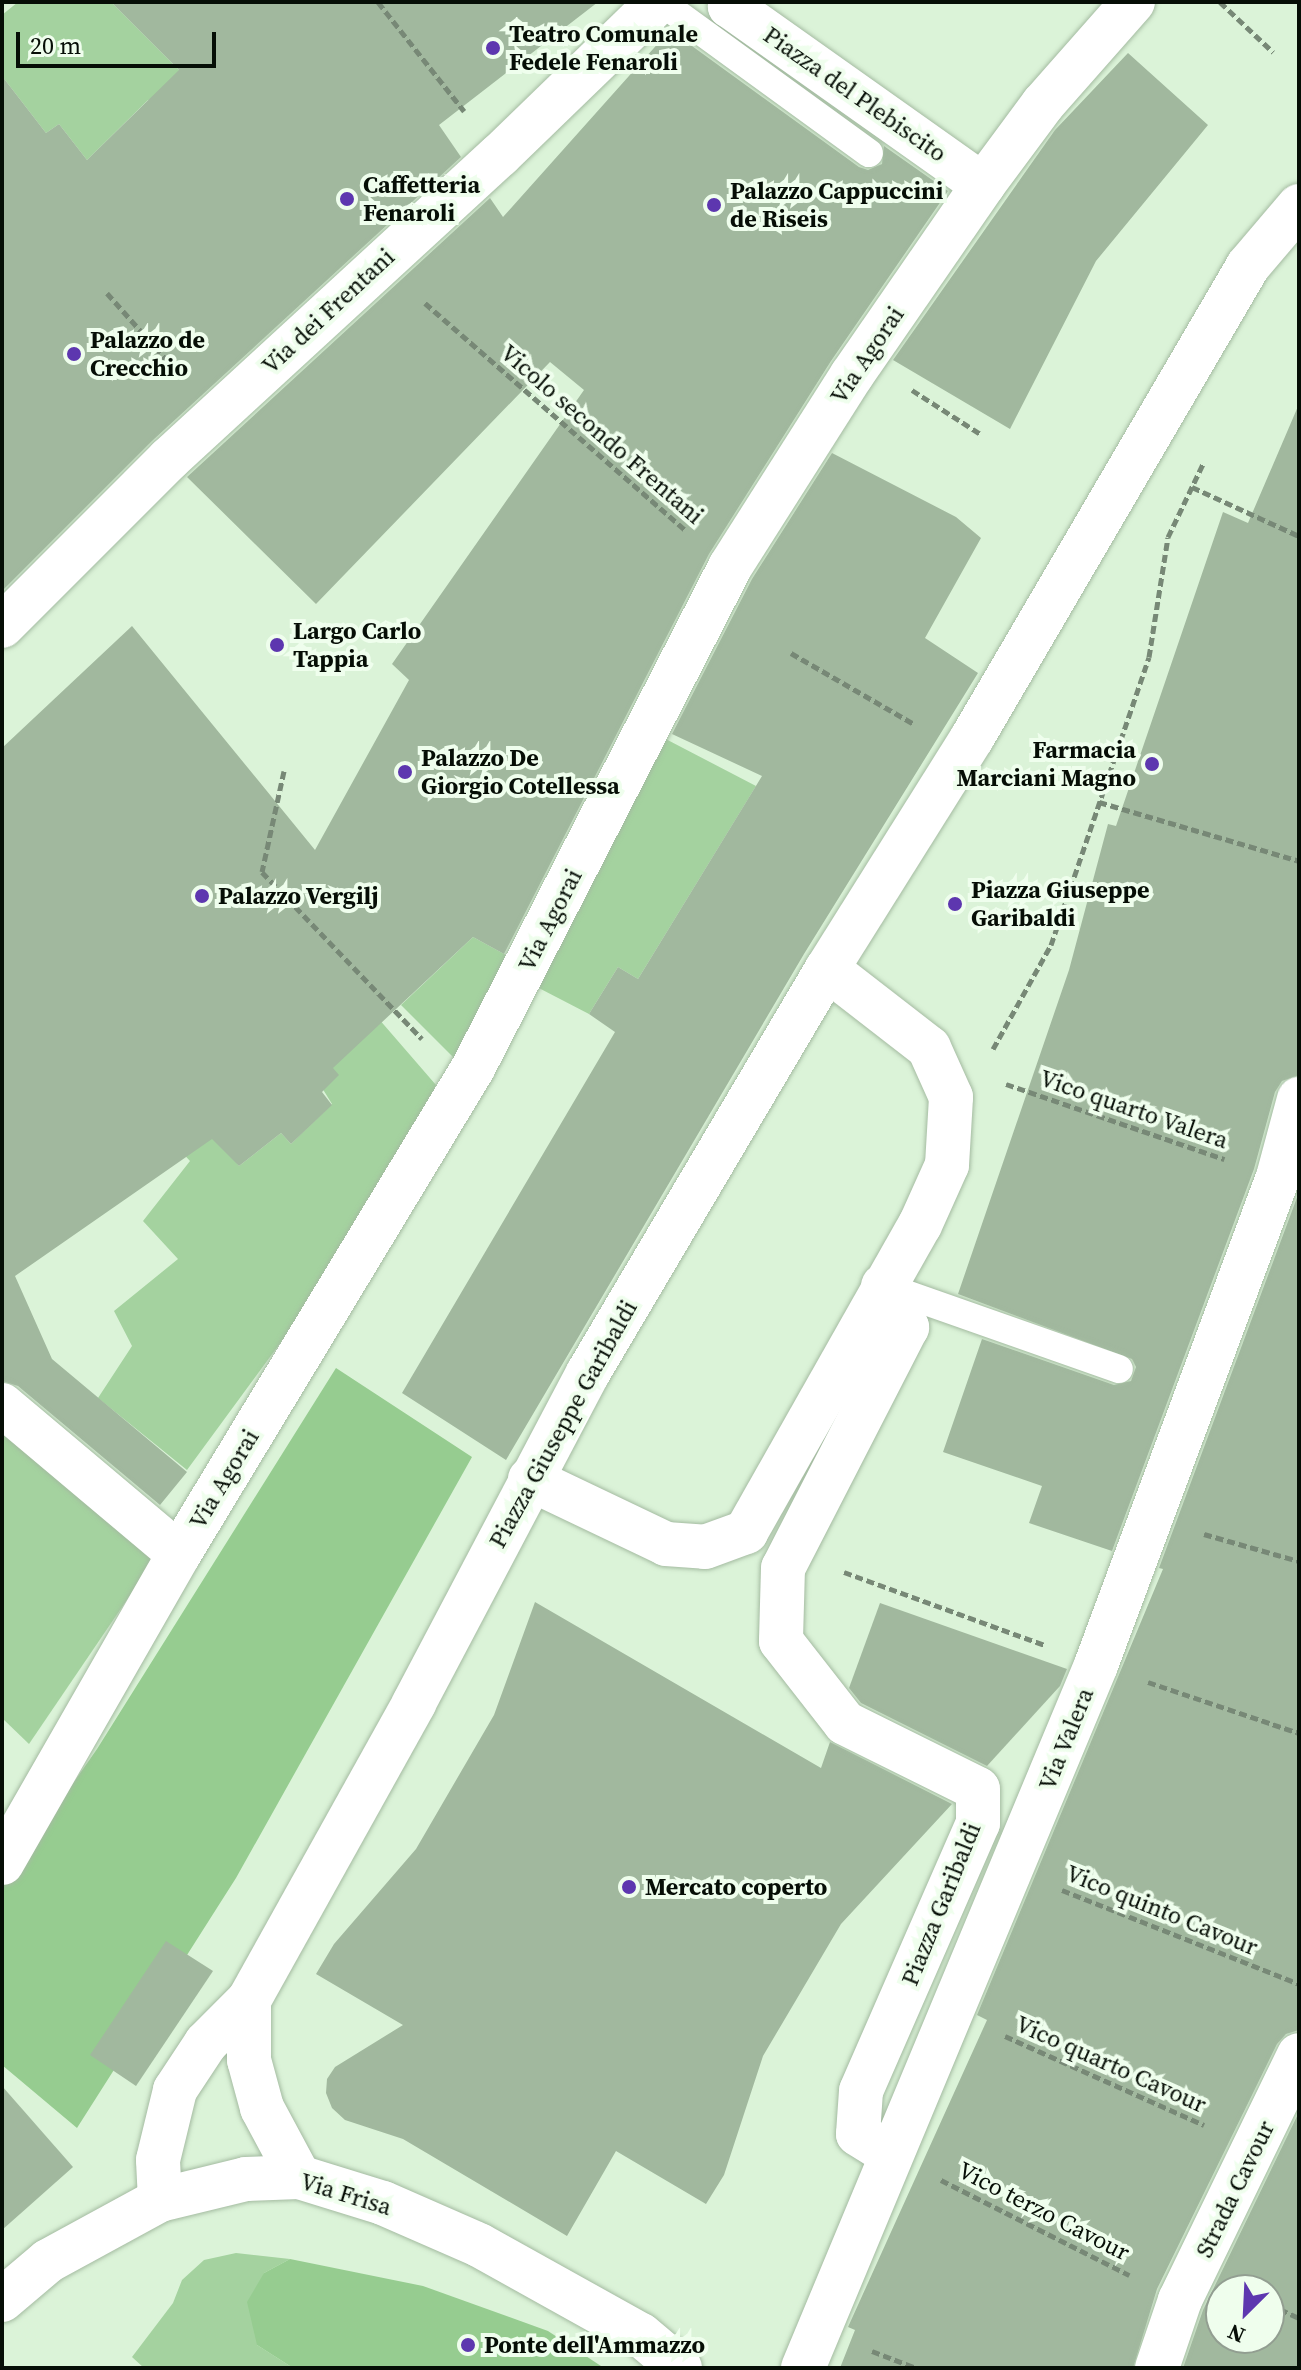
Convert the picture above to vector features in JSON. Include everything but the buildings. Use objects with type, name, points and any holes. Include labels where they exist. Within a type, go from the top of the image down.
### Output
[{"type":"street","name":"Via dei Frentani","points":[[2,626],[215,416],[500,155],[659,2]]},
{"type":"street","name":"Piazza del Plebiscito","points":[[734,2],[730,6],[983,185]]},
{"type":"street","name":"Via Agorai","points":[[2,1863],[179,1554],[464,1083],[730,567],[852,375],[983,185],[1043,104],[1133,2]]},
{"type":"street","name":"Piazza Giuseppe Garibaldi","points":[[249,2000],[414,1703],[588,1373],[827,969],[963,752],[1248,266],[1299,206]]},
{"type":"street","points":[[530,1479],[666,1544],[705,1547],[746,1532],[920,1225],[947,1165],[951,1097],[929,1048],[827,969]]},
{"type":"street","name":"Via Valera","points":[[803,2368],[1096,1665],[1278,1177],[1299,1099]]},
{"type":"street","name":"Piazza Garibaldi","points":[[883,1286],[907,1327],[783,1568],[781,1641],[845,1723],[978,1789],[978,1823],[861,2091],[858,2134],[891,2155]]},
{"type":"street","points":[[2,1405],[179,1554]]},
{"type":"street","points":[[249,2000],[249,2060],[262,2108],[299,2177]]},
{"type":"street","points":[[160,2200],[158,2160],[175,2090],[206,2043],[249,2000]]},
{"type":"street","name":"Strada Cavour","points":[[1157,2368],[1180,2300],[1299,2055]]},
{"type":"street","name":"Via Frisa","points":[[2,2300],[48,2261],[160,2200],[246,2179],[299,2177],[383,2203],[479,2245],[641,2335],[680,2368]]},
{"type":"lane","points":[[659,2],[869,153]]},
{"type":"lane","points":[[883,1286],[1119,1369]]},
{"type":"path","points":[[378,2],[500,155]]},
{"type":"path","points":[[1220,2],[1273,52]]},
{"type":"path","points":[[107,293],[215,416]]},
{"type":"path","name":"Vicolo secondo Frentani","points":[[452,328],[579,441],[730,567]]},
{"type":"path","points":[[986,1061],[1051,945],[1149,657],[1168,537],[1206,459]]},
{"type":"path","points":[[1192,487],[1299,536]]},
{"type":"path","points":[[791,653],[963,752]]},
{"type":"path","points":[[284,771],[262,872],[464,1083]]},
{"type":"path","points":[[1099,802],[1299,861]]},
{"type":"path","name":"Vico quarto Valera","points":[[994,1080],[1278,1177]]},
{"type":"path","points":[[1150,1518],[1299,1561]]},
{"type":"path","points":[[791,1553],[959,1611],[1096,1665],[1299,1733]]},
{"type":"path","name":"Vico quinto Cavour","points":[[1012,1870],[1299,1984]]},
{"type":"path","name":"Vico quarto Cavour","points":[[952,2013],[1255,2147]]},
{"type":"path","name":"Vico terzo Cavour","points":[[891,2155],[1180,2300]]},
{"type":"green space","points":[[18,2],[111,2],[200,91],[148,100],[87,160],[59,124],[46,133],[2,76],[2,15]]},
{"type":"green space","points":[[658,735],[756,786],[638,979],[618,967],[589,1014],[533,985]]},
{"type":"green space","points":[[307,936],[436,1085],[410,1148],[345,1255],[187,1470],[98,1398],[132,1346],[114,1311],[178,1259],[143,1221],[190,1161],[94,1057],[134,1026],[239,1166],[281,1133],[291,1144],[332,1104],[256,981]]},
{"type":"green space","points":[[473,937],[515,960],[459,1063],[401,1005]]},
{"type":"green space","points":[[336,1368],[472,1457],[236,1878],[77,2128],[2,2065],[2,1885],[97,1749]]},
{"type":"green space","points":[[2,1430],[156,1557],[29,1744],[2,1718]]},
{"type":"green space","points":[[236,2253],[290,2259],[264,2273],[257,2345],[293,2368],[144,2368],[132,2357],[173,2303],[182,2280],[204,2260]]},
{"type":"green space","points":[[290,2259],[423,2286],[548,2331],[604,2368],[293,2368],[257,2345],[247,2302],[264,2273]]},
{"type":"place","name":"Teatro Comunale Fedele Fenaroli","points":[[493,48]]},
{"type":"place","name":"Caffetteria Fenaroli","points":[[347,199]]},
{"type":"place","name":"Palazzo Cappuccini de Riseis","points":[[714,205]]},
{"type":"place","name":"Palazzo de Crecchio","points":[[74,354]]},
{"type":"place","name":"Largo Carlo Tappia","points":[[277,645]]},
{"type":"place","name":"Farmacia Marciani Magno","points":[[1152,764]]},
{"type":"place","name":"Palazzo De Giorgio Cotellessa","points":[[405,772]]},
{"type":"place","name":"Palazzo Vergilj","points":[[202,896]]},
{"type":"place","name":"Piazza Giuseppe Garibaldi","points":[[955,904]]},
{"type":"place","name":"Mercato coperto","points":[[629,1887]]},
{"type":"place","name":"Ponte dell'Ammazzo","points":[[468,2345]]}]
